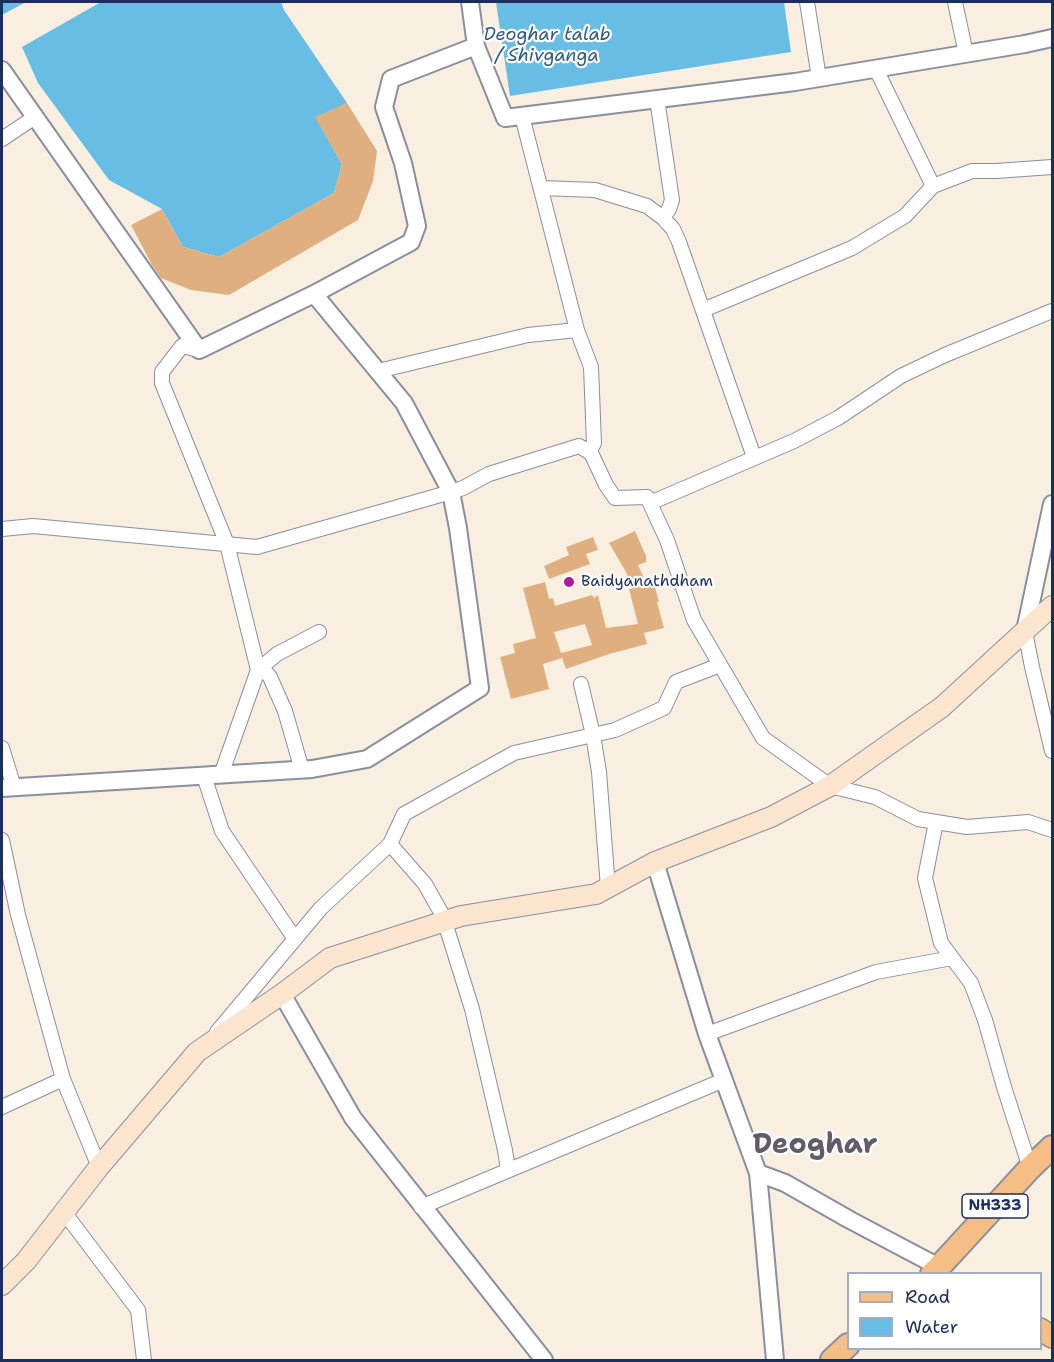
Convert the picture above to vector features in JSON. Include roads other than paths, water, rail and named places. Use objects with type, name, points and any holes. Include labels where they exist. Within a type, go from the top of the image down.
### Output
[{"type":"highway","name":"NH333","points":[[940,1271],[1030,1168],[1053,1147]]},
{"type":"main road","points":[[2,1285],[26,1261],[99,1167],[197,1052],[330,958],[461,916],[596,894],[655,862],[771,817],[830,786],[942,707],[1053,606]]},
{"type":"street","points":[[470,2],[476,46],[505,118],[819,78],[1053,38]]},
{"type":"street","points":[[807,2],[819,78]]},
{"type":"street","points":[[955,2],[966,54]]},
{"type":"street","points":[[258,670],[227,544],[162,384],[162,372],[182,346],[199,350],[314,294],[411,242],[417,226],[403,163],[384,108],[391,79],[476,46]]},
{"type":"street","points":[[876,69],[933,186]]},
{"type":"street","points":[[2,70],[199,350]]},
{"type":"street","points":[[657,99],[672,200],[663,218]]},
{"type":"street","points":[[522,116],[578,330],[591,367],[594,443],[589,452]]},
{"type":"street","points":[[2,139],[35,117]]},
{"type":"street","points":[[703,310],[852,248],[905,216],[933,186],[972,171],[1053,167]]},
{"type":"street","points":[[541,188],[595,190],[647,206],[673,229],[754,457]]},
{"type":"street","points":[[2,748],[8,788],[312,770],[367,759],[480,688],[451,492],[404,403],[314,294]]},
{"type":"street","points":[[650,503],[794,441],[838,418],[901,376],[945,355],[1053,311]]},
{"type":"street","points":[[378,371],[528,335],[578,330]]},
{"type":"street","points":[[2,529],[33,526],[257,547],[451,492],[489,474],[579,446],[591,453],[606,485],[615,498],[647,497],[667,540],[694,620],[763,738],[830,786],[875,797],[918,819],[967,827],[1028,822],[1053,830]]},
{"type":"street","points":[[1053,504],[1048,545],[1025,631],[1053,751]]},
{"type":"street","points":[[221,775],[258,670],[277,654],[319,633]]},
{"type":"street","points":[[206,1045],[321,908],[390,844],[404,814],[514,753],[615,730],[664,708],[676,682],[720,665]]},
{"type":"street","points":[[258,670],[264,670],[270,677],[285,711],[302,770]]},
{"type":"street","points":[[581,684],[599,772],[608,888]]},
{"type":"street","points":[[204,776],[222,831],[295,939]]},
{"type":"street","points":[[936,822],[925,878],[941,943],[971,983],[985,1020],[1030,1168]]},
{"type":"street","points":[[2,840],[18,915],[63,1079],[99,1167]]},
{"type":"street","points":[[390,844],[425,884],[443,916],[472,1009],[508,1170]]},
{"type":"street","points":[[655,862],[707,1034],[758,1173],[775,1360]]},
{"type":"street","points":[[707,1034],[876,972],[952,958]]},
{"type":"street","points":[[282,994],[352,1118],[544,1360]]},
{"type":"street","points":[[2,1107],[63,1079]]},
{"type":"street","points":[[421,1206],[724,1080]]},
{"type":"street","points":[[758,1173],[785,1183],[940,1271]]},
{"type":"street","points":[[64,1212],[138,1310],[144,1360]]},
{"type":"water","points":[[2,2],[26,2],[2,15]]},
{"type":"water","points":[[101,2],[281,2],[284,10],[347,103],[316,118],[342,164],[334,193],[219,257],[183,247],[162,209],[109,180],[38,83],[22,47]]},
{"type":"water","name":"Deoghar talab / Shivganga","points":[[496,2],[784,2],[791,52],[510,96]]},
{"type":"place","name":"Baidyanathdham","points":[[569,582]]},
{"type":"district","name":"Deoghar","points":[[815,1146]]}]
